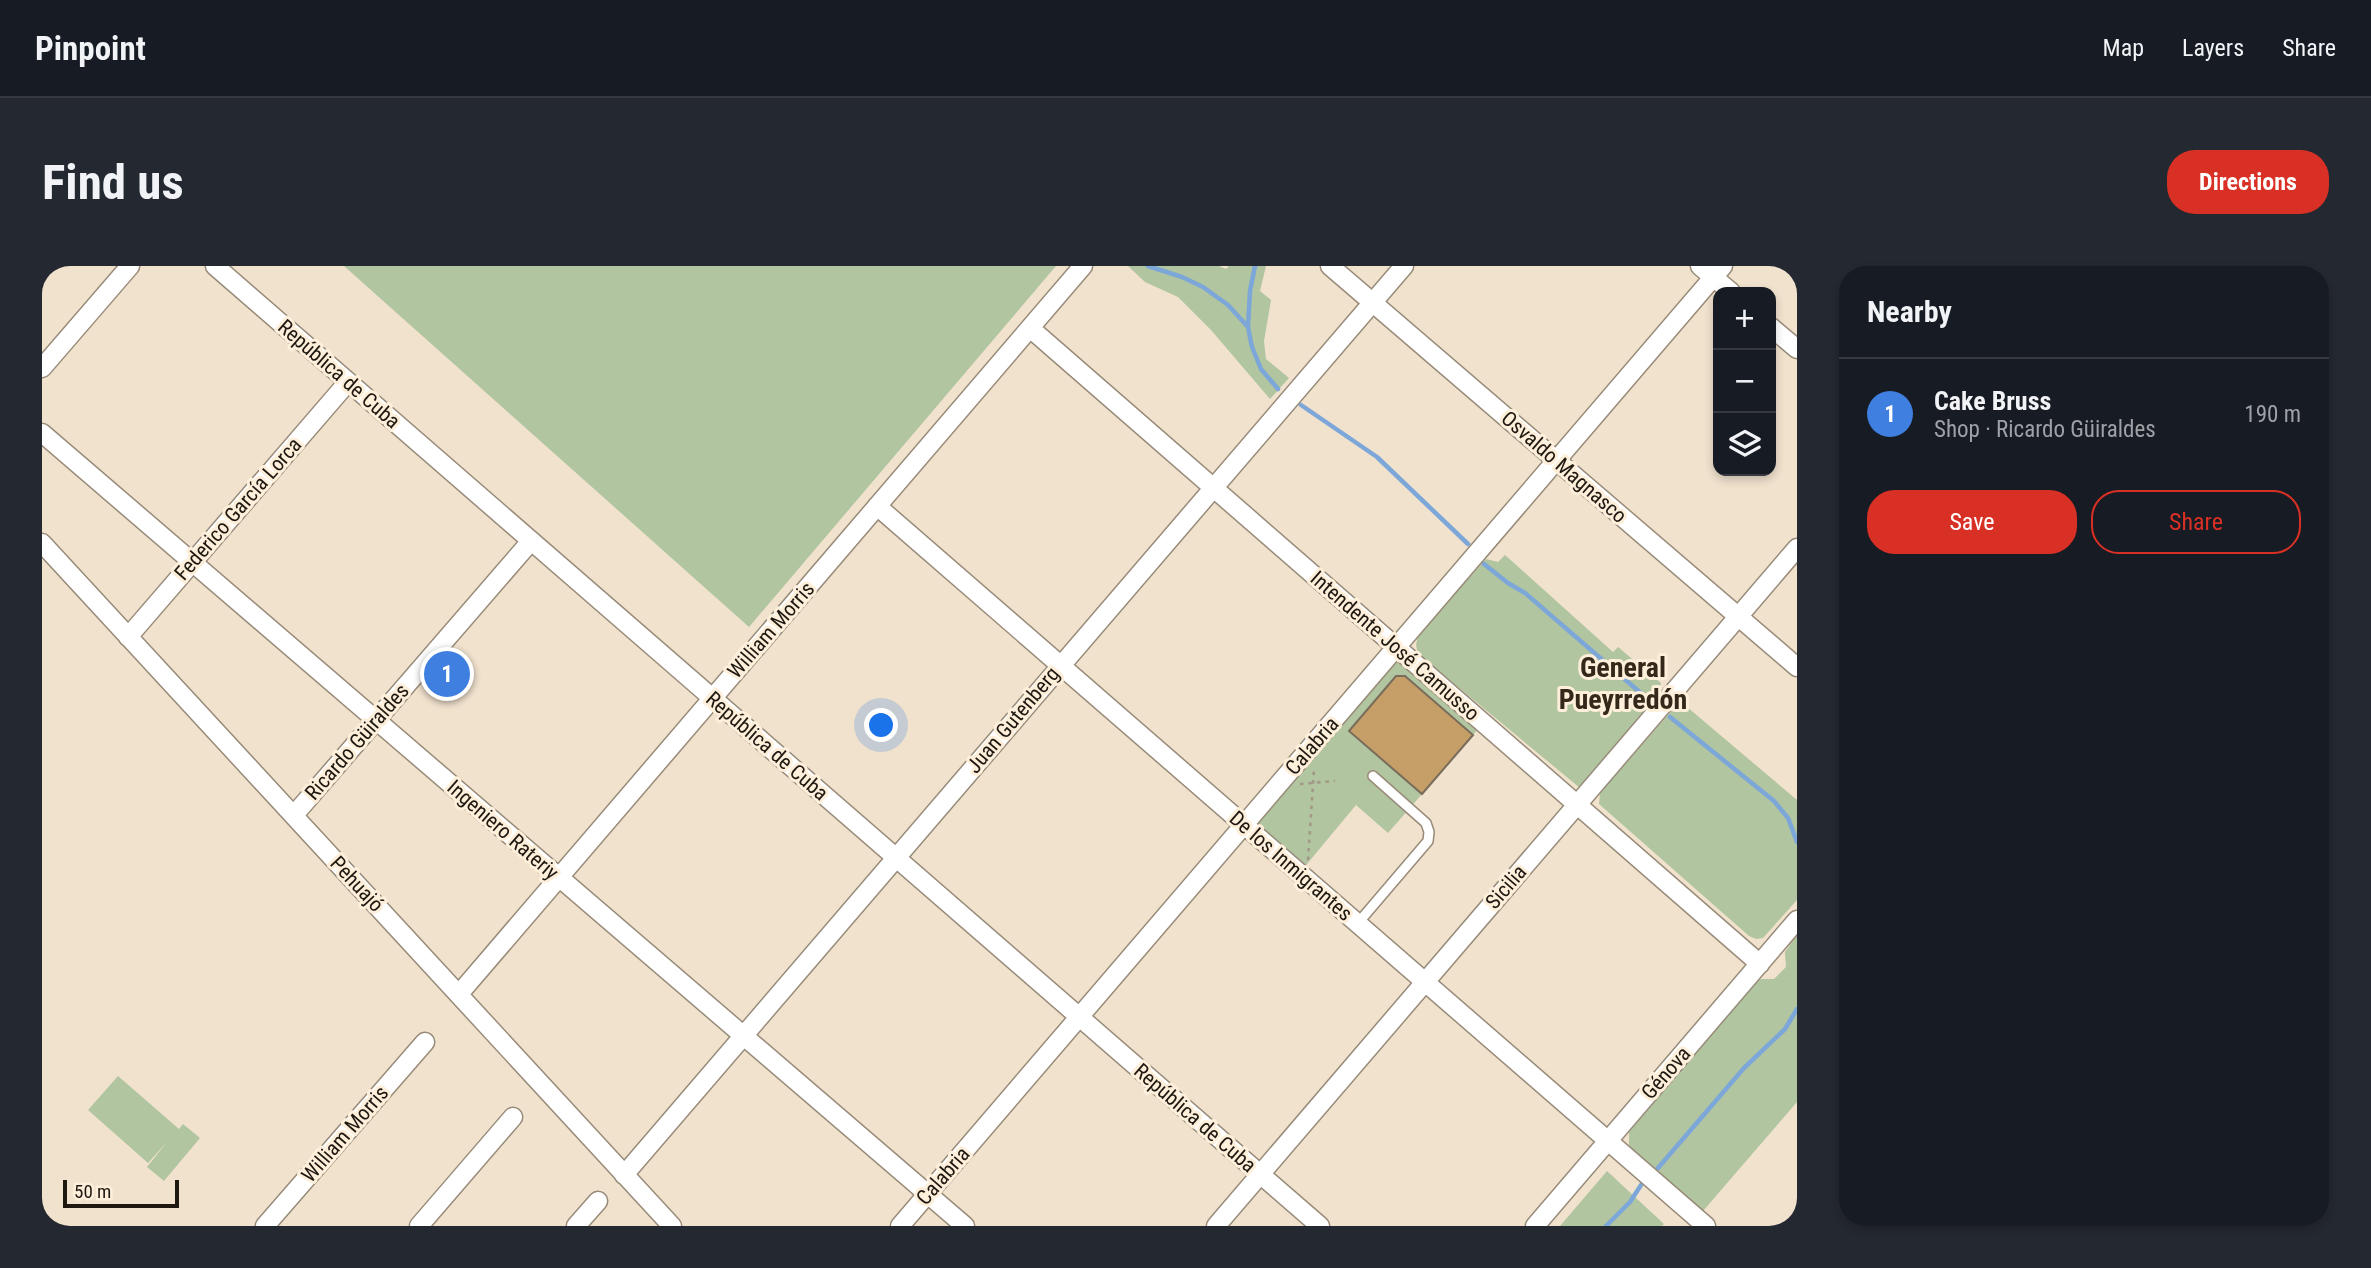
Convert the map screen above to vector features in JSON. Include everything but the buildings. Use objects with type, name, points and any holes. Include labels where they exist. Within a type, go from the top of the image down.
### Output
[{"type":"street","points":[[42,368],[130,266]]},
{"type":"street","name":"República de Cuba","points":[[215,266],[1320,1226]]},
{"type":"street","name":"William Morris","points":[[459,994],[1083,266]]},
{"type":"street","name":"Osvaldo Magnasco","points":[[1331,266],[1797,667]]},
{"type":"street","name":"Juan Gutenberg","points":[[624,1175],[1404,266]]},
{"type":"street","points":[[1712,270],[1727,287]]},
{"type":"street","name":"Calabria","points":[[900,1226],[1556,460],[1712,270]]},
{"type":"street","name":"Intendente José Camusso","points":[[1030,328],[1760,964]]},
{"type":"street","points":[[1776,331],[1797,349]]},
{"type":"street","name":"Federico García Lorca","points":[[128,637],[348,382]]},
{"type":"street","name":"Ingeniero Rateriy","points":[[42,433],[965,1226]]},
{"type":"street","name":"De los Inmigrantes","points":[[877,506],[1706,1226]]},
{"type":"street","name":"Ricardo Güiraldes","points":[[294,816],[531,541]]},
{"type":"street","name":"Pehuajó","points":[[42,543],[671,1226]]},
{"type":"street","name":"Sicilia","points":[[1216,1226],[1797,548]]},
{"type":"street","name":"Génova","points":[[1535,1226],[1797,920]]},
{"type":"street","name":"William Morris","points":[[265,1226],[425,1042]]},
{"type":"street","points":[[419,1226],[513,1116]]},
{"type":"street","points":[[576,1226],[598,1201]]},
{"type":"lane","points":[[1358,923],[1429,841],[1426,823],[1373,776]]},
{"type":"path","points":[[1309,861],[1315,765]]},
{"type":"path","points":[[1278,785],[1335,781]]},
{"type":"green space","points":[[344,266],[1056,266],[749,627]]},
{"type":"green space","points":[[1128,266],[1219,266],[1226,269],[1229,266],[1266,266],[1260,291],[1271,300],[1264,341],[1266,359],[1289,378],[1270,399],[1211,330],[1178,297],[1145,282]]},
{"type":"green space","points":[[1505,555],[1613,652],[1618,647],[1661,683],[1659,692],[1644,710],[1647,713],[1580,788],[1418,654],[1418,636],[1486,559],[1498,562]]},
{"type":"green space","points":[[1398,660],[1481,725],[1473,735],[1396,676],[1349,730],[1422,794],[1388,833],[1356,805],[1302,870],[1257,829],[1257,822]]},
{"type":"green space","points":[[1680,701],[1797,800],[1797,900],[1763,938],[1749,936],[1599,804],[1600,793]]},
{"type":"green space","points":[[1797,935],[1797,1102],[1703,1211],[1629,1147],[1629,1132],[1756,982],[1761,979],[1774,979],[1786,967],[1785,952]]},
{"type":"green space","points":[[118,1076],[179,1129],[183,1124],[200,1138],[164,1181],[147,1167],[167,1142],[148,1163],[88,1110]]},
{"type":"green space","points":[[1607,1171],[1664,1224],[1560,1226]]},
{"type":"waterway","points":[[1148,266],[1203,287],[1228,305],[1248,327],[1261,369],[1278,389]]},
{"type":"waterway","points":[[1248,327],[1250,291],[1255,266]]},
{"type":"waterway","points":[[1301,405],[1377,457],[1468,544]]},
{"type":"waterway","points":[[1484,564],[1525,593],[1650,701]]},
{"type":"waterway","points":[[1670,717],[1774,801],[1788,818],[1797,842]]},
{"type":"waterway","points":[[1658,1168],[1744,1068],[1785,1029],[1797,1009]]},
{"type":"waterway","points":[[1606,1226],[1630,1202],[1641,1185]]},
{"type":"place","name":"Cake Bruss","points":[[447,674]]},
{"type":"district","name":"General Pueyrredón","points":[[1623,683]]}]
